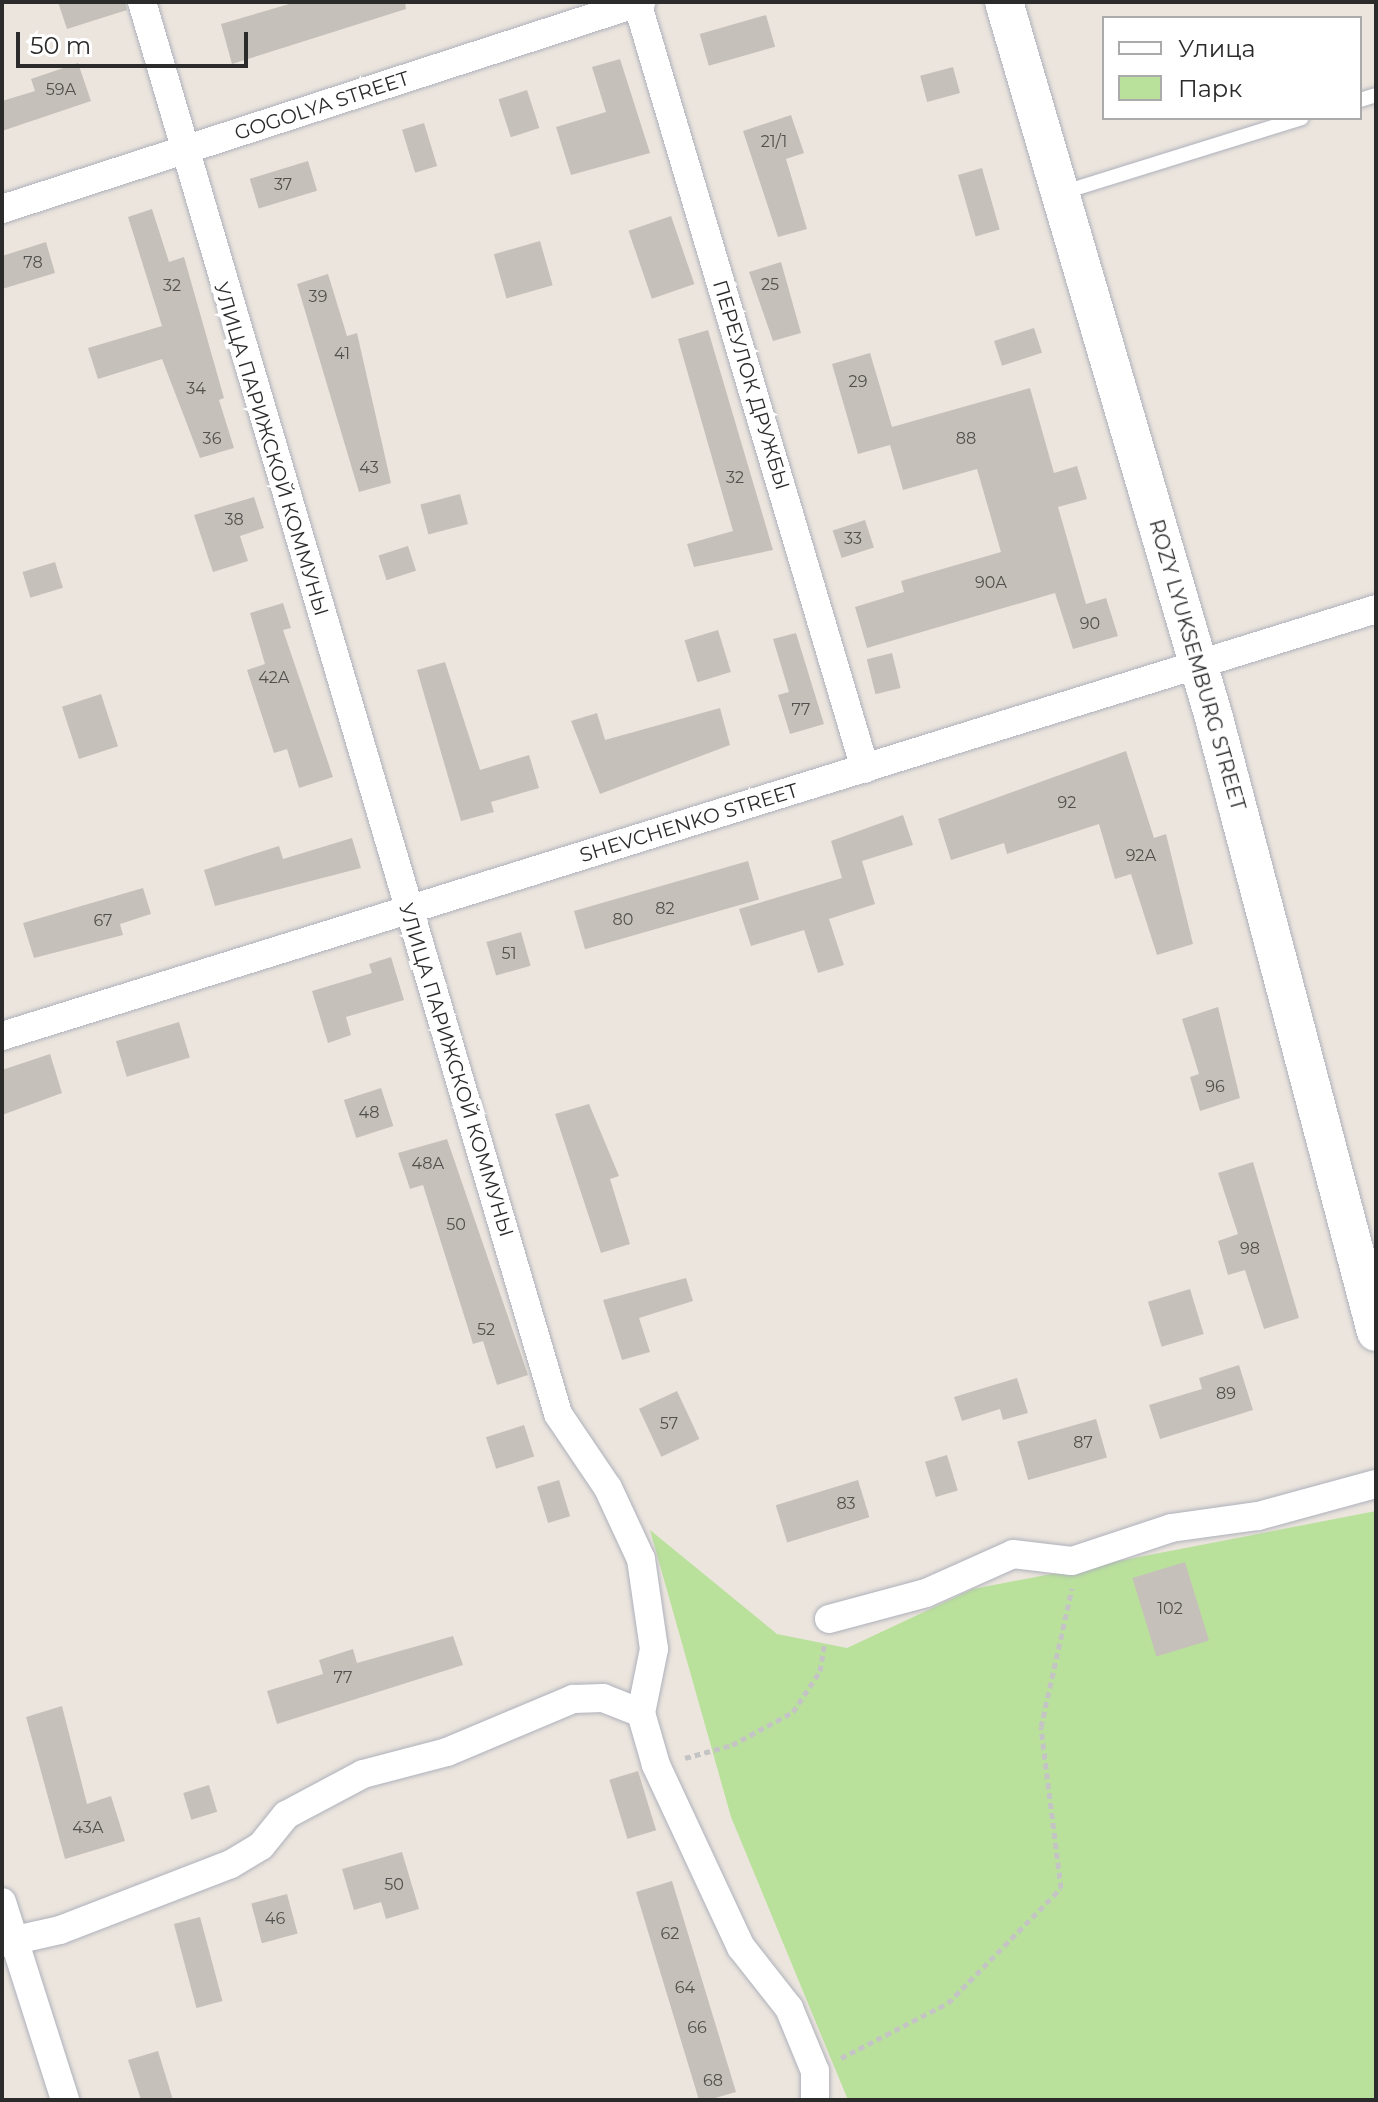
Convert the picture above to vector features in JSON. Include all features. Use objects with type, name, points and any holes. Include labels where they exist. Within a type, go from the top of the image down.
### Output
[{"type":"main road","name":"ROZY LYUKSEMBURG STREET","points":[[1004,2],[1199,665],[1376,1332]]},
{"type":"street","name":"УЛИЦА ПАРИЖСКОЙ КОММУНЫ","points":[[142,2],[183,151],[558,1414],[608,1488],[641,1559],[654,1649],[641,1713],[656,1765],[686,1841],[741,1947],[789,2008],[815,2071],[815,2100]]},
{"type":"street","name":"GOGOLYA STREET","points":[[2,209],[638,2]]},
{"type":"street","name":"ПЕРЕУЛОК ДРУЖБЫ","points":[[638,2],[865,769]]},
{"type":"street","name":"SHEVCHENKO STREET","points":[[2,1036],[1376,609]]},
{"type":"street","points":[[829,1619],[926,1593],[1013,1554],[1072,1561],[1171,1528],[1258,1516],[1376,1484]]},
{"type":"street","points":[[8,1941],[60,1930],[231,1864],[261,1846],[286,1815],[363,1774],[447,1752],[573,1699],[603,1698],[641,1713]]},
{"type":"street","points":[[2,1902],[8,1941],[65,2100]]},
{"type":"lane","points":[[1061,193],[1296,120]]},
{"type":"path","points":[[815,2071],[948,2003],[1061,1888],[1041,1727],[1072,1561]]},
{"type":"path","points":[[656,1765],[732,1745],[793,1712],[820,1671],[829,1619]]},
{"type":"green space","points":[[1376,1511],[1376,2100],[848,2100],[731,1817],[650,1530],[777,1634],[847,1648],[973,1589]]},
{"type":"building","points":[[58,2],[125,2],[127,10],[67,29]]},
{"type":"building","points":[[296,2],[405,2],[406,9],[232,64],[221,24]]},
{"type":"building","points":[[766,15],[775,47],[709,66],[700,34]]},
{"type":"building","points":[[620,59],[650,153],[571,175],[556,127],[606,112],[592,67]]},
{"type":"building","points":[[78,63],[91,101],[2,131],[2,101],[35,91],[31,79]]},
{"type":"building","points":[[953,67],[960,93],[927,102],[920,76]]},
{"type":"building","points":[[527,90],[539,128],[511,137],[498,99]]},
{"type":"building","points":[[791,115],[804,153],[786,159],[807,229],[778,237],[743,131]]},
{"type":"building","points":[[424,123],[437,166],[415,173],[402,130]]},
{"type":"building","points":[[308,161],[317,191],[259,208],[250,179]]},
{"type":"building","points":[[982,168],[1000,230],[976,236],[958,175]]},
{"type":"building","points":[[152,209],[169,262],[184,257],[224,398],[219,400],[234,448],[200,458],[162,359],[98,379],[88,348],[162,326],[128,217]]},
{"type":"building","points":[[671,216],[694,284],[652,299],[628,231]]},
{"type":"building","points":[[540,241],[553,285],[507,298],[494,254]]},
{"type":"building","points":[[46,242],[55,273],[2,289],[2,256]]},
{"type":"building","points":[[781,262],[801,333],[773,341],[749,272]]},
{"type":"building","points":[[328,274],[347,336],[357,333],[391,483],[359,492],[297,284]]},
{"type":"building","points":[[1034,328],[1042,353],[1002,366],[994,341]]},
{"type":"building","points":[[708,330],[773,550],[694,567],[687,544],[733,531],[678,339]]},
{"type":"building","points":[[870,353],[892,427],[1030,388],[1054,473],[1077,466],[1087,499],[1058,507],[1086,604],[1106,598],[1118,636],[1073,649],[1055,593],[867,648],[855,607],[904,592],[901,581],[1001,552],[977,469],[903,490],[890,445],[858,454],[832,364]]},
{"type":"building","points":[[460,494],[468,524],[428,535],[420,505]]},
{"type":"building","points":[[254,497],[264,528],[240,536],[248,561],[213,572],[194,515]]},
{"type":"building","points":[[865,520],[874,548],[842,558],[833,531]]},
{"type":"building","points":[[408,546],[416,571],[387,580],[379,556]]},
{"type":"building","points":[[55,562],[63,588],[30,598],[22,572]]},
{"type":"building","points":[[283,603],[291,628],[283,630],[333,777],[299,788],[287,749],[274,753],[247,670],[265,664],[250,613]]},
{"type":"building","points":[[718,630],[731,672],[697,682],[685,640]]},
{"type":"building","points":[[796,633],[824,724],[790,734],[778,695],[789,692],[773,639]]},
{"type":"building","points":[[892,653],[901,688],[875,694],[867,659]]},
{"type":"building","points":[[445,662],[480,770],[529,755],[539,788],[491,802],[494,812],[461,821],[417,670]]},
{"type":"building","points":[[101,694],[118,746],[79,759],[62,707]]},
{"type":"building","points":[[720,708],[730,745],[600,794],[571,721],[597,713],[605,740]]},
{"type":"building","points":[[1126,751],[1154,838],[1166,834],[1193,944],[1157,955],[1131,874],[1115,879],[1099,824],[1007,854],[1004,843],[951,860],[938,819]]},
{"type":"building","points":[[903,815],[913,845],[862,861],[875,904],[829,919],[844,965],[818,973],[804,930],[751,946],[739,909],[842,878],[831,841]]},
{"type":"building","points":[[352,838],[361,868],[215,906],[204,870],[279,846],[283,859]]},
{"type":"building","points":[[748,861],[759,899],[585,949],[574,911]]},
{"type":"building","points":[[143,888],[151,914],[120,924],[123,935],[34,958],[23,923]]},
{"type":"building","points":[[521,932],[531,966],[496,976],[486,942]]},
{"type":"building","points":[[391,957],[404,1000],[346,1017],[351,1035],[328,1043],[312,991],[372,973],[369,964]]},
{"type":"building","points":[[1218,1007],[1240,1098],[1200,1111],[1190,1077],[1199,1074],[1182,1019]]},
{"type":"building","points":[[179,1022],[190,1057],[127,1077],[116,1041]]},
{"type":"building","points":[[50,1054],[62,1093],[2,1115],[2,1070]]},
{"type":"building","points":[[381,1088],[393,1126],[356,1138],[344,1100]]},
{"type":"building","points":[[589,1104],[619,1176],[610,1179],[630,1244],[601,1253],[555,1114]]},
{"type":"building","points":[[447,1139],[528,1375],[497,1385],[483,1341],[473,1344],[423,1185],[410,1189],[398,1153]]},
{"type":"building","points":[[1253,1162],[1299,1318],[1264,1329],[1245,1270],[1228,1275],[1218,1241],[1238,1234],[1218,1173]]},
{"type":"building","points":[[686,1278],[693,1301],[639,1318],[650,1352],[622,1360],[603,1300]]},
{"type":"building","points":[[1190,1289],[1204,1334],[1162,1347],[1148,1302]]},
{"type":"building","points":[[1239,1365],[1253,1410],[1160,1439],[1149,1405],[1202,1389],[1199,1378]]},
{"type":"building","points":[[1017,1378],[1028,1413],[1003,1420],[1000,1409],[962,1421],[954,1397]]},
{"type":"building","points":[[677,1391],[699,1439],[661,1457],[639,1409]]},
{"type":"building","points":[[1096,1419],[1107,1457],[1028,1480],[1017,1442]]},
{"type":"building","points":[[524,1425],[534,1456],[496,1469],[486,1437]]},
{"type":"building","points":[[947,1455],[958,1490],[936,1497],[925,1462]]},
{"type":"building","points":[[559,1480],[570,1516],[548,1523],[537,1487]]},
{"type":"building","points":[[858,1480],[869,1517],[787,1542],[776,1505]]},
{"type":"building","points":[[1185,1562],[1209,1640],[1156,1656],[1132,1578]]},
{"type":"building","points":[[453,1636],[463,1665],[277,1724],[267,1691],[323,1674],[319,1660],[353,1649],[357,1663]]},
{"type":"building","points":[[62,1706],[87,1804],[111,1796],[125,1841],[65,1859],[26,1717]]},
{"type":"building","points":[[638,1771],[656,1830],[627,1839],[609,1780]]},
{"type":"building","points":[[209,1785],[217,1812],[191,1820],[183,1793]]},
{"type":"building","points":[[402,1852],[419,1909],[386,1919],[381,1902],[354,1910],[342,1869]]},
{"type":"building","points":[[672,1881],[736,2092],[708,2100],[699,2100],[636,1892]]},
{"type":"building","points":[[287,1894],[298,1934],[262,1943],[251,1904]]},
{"type":"building","points":[[200,1917],[223,2001],[196,2008],[174,1924]]},
{"type":"building","points":[[158,2051],[173,2100],[141,2100],[128,2060]]}]
